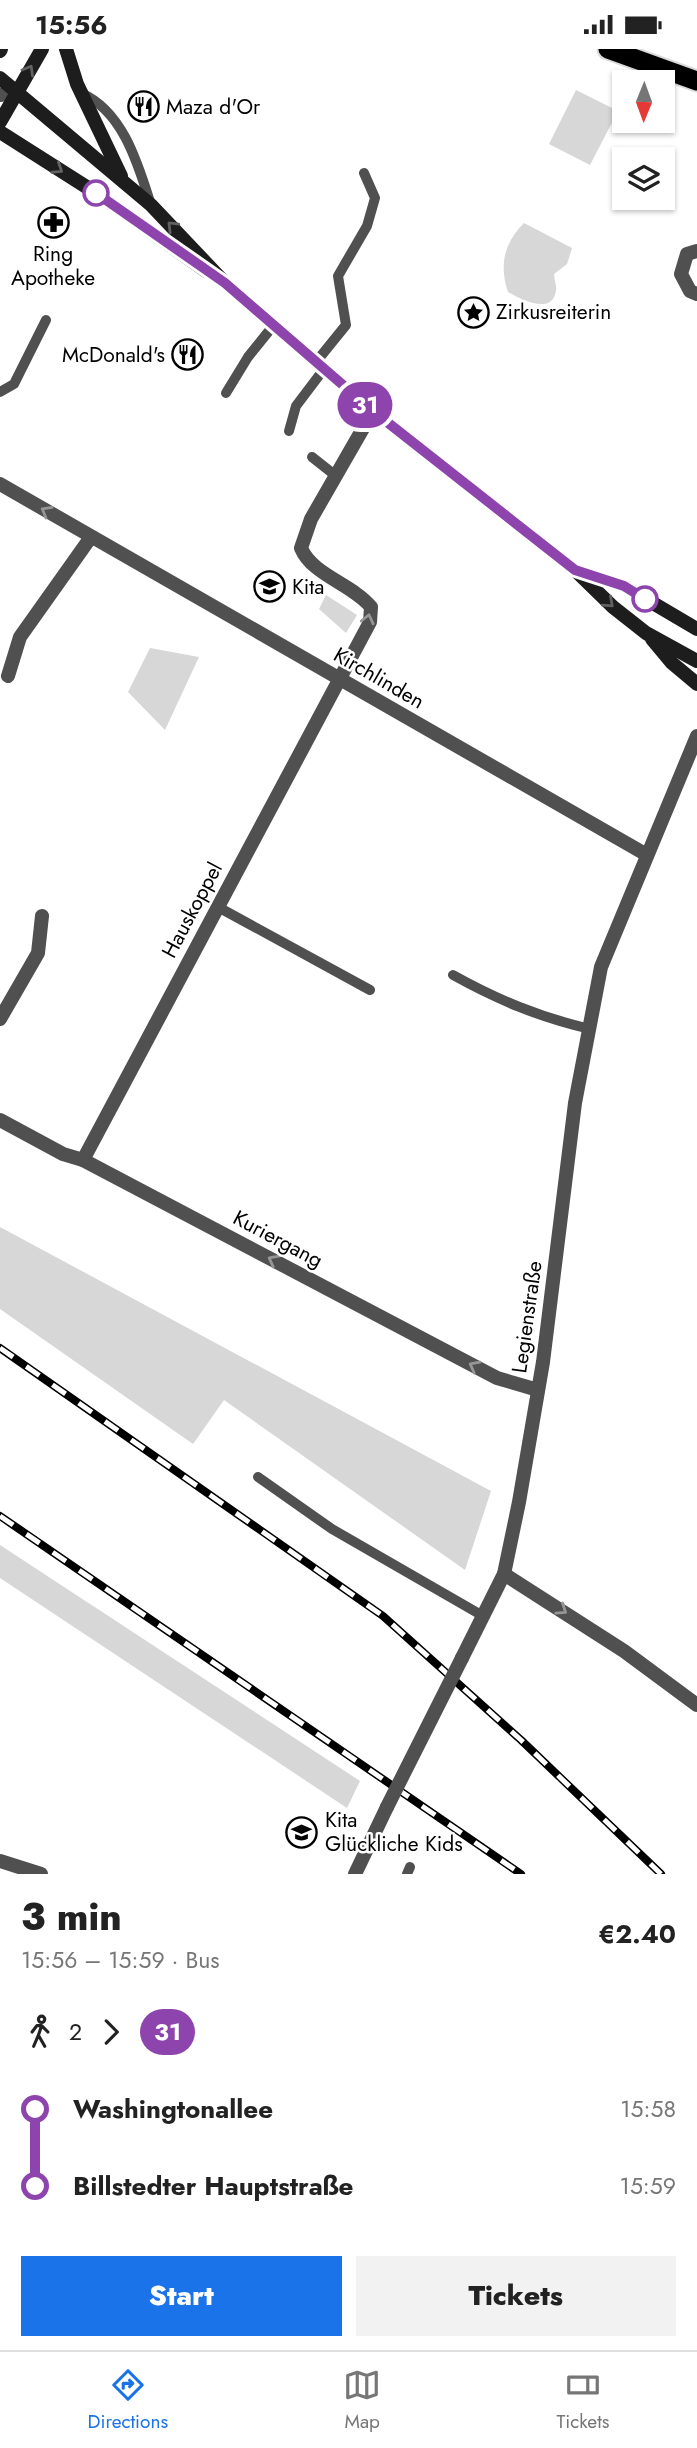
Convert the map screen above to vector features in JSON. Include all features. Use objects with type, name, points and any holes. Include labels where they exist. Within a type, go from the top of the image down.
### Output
[{"type":"highway","points":[[608,49],[697,81]]},
{"type":"main road","points":[[0,122],[42,49]]},
{"type":"main road","points":[[66,49],[81,93],[123,180]]},
{"type":"main road","points":[[0,78],[123,180],[151,205],[225,283],[373,411],[575,570],[613,607],[646,633],[697,661]]},
{"type":"main road","points":[[0,132],[96,193],[225,283]]},
{"type":"main road","points":[[575,570],[624,586],[697,629]]},
{"type":"main road","points":[[646,633],[672,663],[697,684]]},
{"type":"street","points":[[0,95],[17,92]]},
{"type":"street","points":[[697,251],[687,254],[681,274],[690,291],[697,295]]},
{"type":"street","points":[[336,477],[373,411]]},
{"type":"street","name":"Hauskoppel","points":[[83,1160],[370,622],[371,607],[361,595],[308,561],[300,548],[312,519],[336,477]]},
{"type":"street","name":"Kirchlinden","points":[[0,484],[648,855]]},
{"type":"street","points":[[8,676],[20,637],[91,537]]},
{"type":"street","name":"Legienstraße","points":[[355,1874],[504,1574],[538,1390],[575,1103],[601,967],[695,743]]},
{"type":"street","points":[[0,1019],[38,953],[42,916]]},
{"type":"street","name":"Kuriergang","points":[[0,1120],[63,1154],[83,1160],[497,1378],[538,1390]]},
{"type":"street","points":[[504,1574],[624,1651],[697,1705]]},
{"type":"street","points":[[0,1861],[41,1874]]},
{"type":"lane","points":[[81,93],[97,100],[110,111],[138,165],[151,205]]},
{"type":"lane","points":[[289,431],[296,406],[346,325],[338,276],[367,226],[375,198],[364,173]]},
{"type":"lane","points":[[0,392],[14,384],[46,320]]},
{"type":"lane","points":[[226,393],[248,356],[273,326]]},
{"type":"lane","points":[[312,457],[336,477]]},
{"type":"lane","points":[[218,907],[370,989]]},
{"type":"lane","points":[[453,975],[501,1002],[543,1018],[590,1029]]},
{"type":"lane","points":[[258,1477],[332,1529],[483,1616]]},
{"type":"shaded area","points":[[576,90],[612,108],[612,123],[590,165],[549,144]]},
{"type":"shaded area","points":[[524,223],[572,248],[567,264],[554,274],[556,290],[549,303],[535,303],[508,292],[504,273],[505,255],[512,238]]},
{"type":"shaded area","points":[[326,595],[357,615],[346,633],[319,609]]},
{"type":"shaded area","points":[[150,648],[199,657],[165,730],[128,692]]},
{"type":"shaded area","points":[[0,1227],[491,1491],[465,1570],[224,1400],[193,1444],[0,1309]]},
{"type":"shaded area","points":[[0,1545],[360,1781],[347,1808],[0,1578]]},
{"type":"railway","points":[[0,1348],[383,1616],[521,1740],[661,1874]]},
{"type":"railway","points":[[0,1516],[521,1874]]},
{"type":"bus line","name":"31","points":[[96,193],[225,283],[373,411],[575,570],[624,586],[645,599]]},
{"type":"place","name":"Maza d'Or","points":[[143,107]]},
{"type":"place","name":"Ring Apotheke","points":[[53,222]]},
{"type":"place","name":"Zirkusreiterin","points":[[473,312]]},
{"type":"place","name":"McDonald's","points":[[188,355]]},
{"type":"place","name":"Kita","points":[[269,587]]},
{"type":"place","name":"Kita Glückliche Kids","points":[[302,1832]]}]
